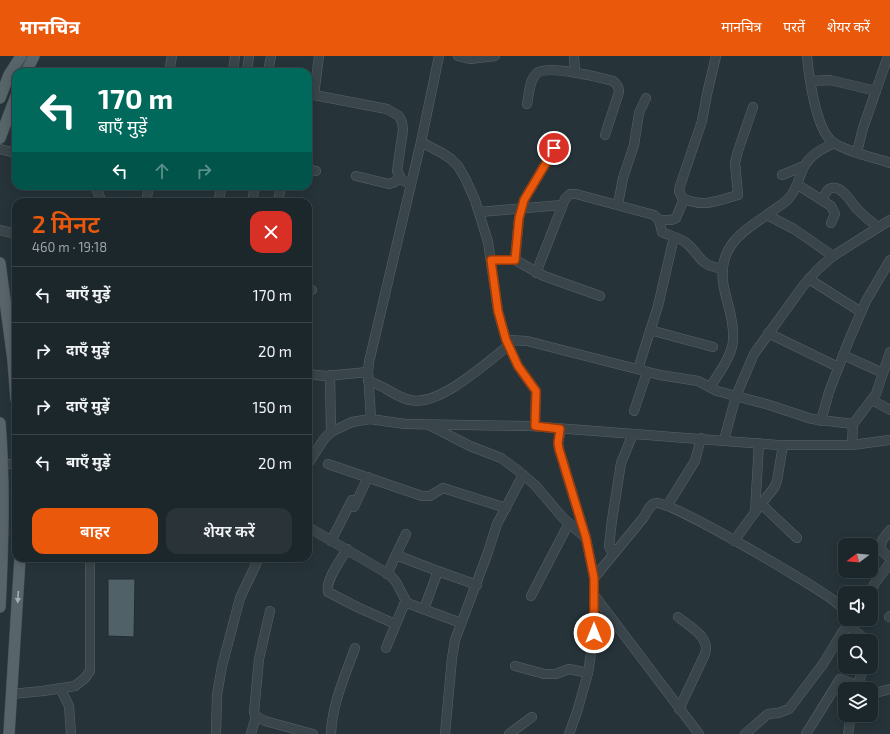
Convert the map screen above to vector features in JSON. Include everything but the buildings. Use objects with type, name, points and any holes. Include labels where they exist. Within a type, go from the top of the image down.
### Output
[{"type":"main road","points":[[14,68],[21,56]]},
{"type":"main road","points":[[28,68],[34,56]]},
{"type":"main road","points":[[0,98],[3,80],[12,72]]},
{"type":"main road","points":[[0,138],[12,106]]},
{"type":"main road","points":[[0,262],[12,360]]},
{"type":"main road","points":[[0,423],[3,464],[0,607]]},
{"type":"main road","points":[[8,734],[12,694],[20,562]]},
{"type":"street","points":[[170,68],[172,56]]},
{"type":"street","points":[[233,68],[235,56]]},
{"type":"street","points":[[247,68],[248,56]]},
{"type":"street","points":[[269,68],[271,56]]},
{"type":"street","points":[[312,90],[319,56]]},
{"type":"street","points":[[371,419],[368,377],[388,278],[421,142],[439,56]]},
{"type":"street","points":[[458,56],[470,59],[495,56]]},
{"type":"street","points":[[574,56],[575,72]]},
{"type":"street","points":[[716,56],[702,122],[680,186],[680,195],[684,199],[699,204],[710,203],[738,195],[735,163],[752,107]]},
{"type":"street","points":[[807,56],[816,107],[824,130],[829,138],[834,143],[890,163]]},
{"type":"street","points":[[857,152],[863,128],[888,56]]},
{"type":"street","points":[[527,104],[532,81],[539,72],[575,72],[613,81],[619,88],[605,135]]},
{"type":"street","points":[[811,80],[830,80],[876,91]]},
{"type":"street","points":[[312,95],[387,109],[398,116],[402,122],[403,130],[397,171],[400,177],[411,185]]},
{"type":"street","points":[[618,204],[623,178],[634,145],[639,113],[646,98]]},
{"type":"street","points":[[515,260],[519,218],[524,200],[549,158],[558,139]]},
{"type":"street","points":[[421,142],[442,153],[458,166],[465,178],[479,212],[488,242],[498,311],[507,343],[518,366],[536,391],[535,426]]},
{"type":"street","points":[[710,387],[732,349],[733,326],[723,280],[725,258],[729,247],[736,237],[745,229],[789,198],[798,185],[804,166],[812,155],[834,143]]},
{"type":"street","points":[[0,150],[12,152]]},
{"type":"street","points":[[782,175],[804,166]]},
{"type":"street","points":[[356,176],[389,184],[395,182],[400,177]]},
{"type":"street","points":[[798,185],[831,206],[835,211],[831,224]]},
{"type":"street","points":[[822,199],[829,189],[836,188],[845,194],[858,210],[878,227]]},
{"type":"street","points":[[536,273],[562,205],[568,195],[576,194],[618,204],[654,215],[659,220],[662,232],[686,243],[707,265],[723,269]]},
{"type":"street","points":[[659,220],[671,220],[676,218],[684,199]]},
{"type":"street","points":[[479,212],[562,205]]},
{"type":"street","points":[[767,214],[794,229],[833,256]]},
{"type":"street","points":[[724,440],[736,396],[754,354],[768,333],[809,279],[833,256],[890,220]]},
{"type":"street","points":[[0,230],[12,233]]},
{"type":"street","points":[[638,369],[658,306],[674,237]]},
{"type":"street","points":[[491,260],[515,260],[536,273],[600,296]]},
{"type":"street","points":[[821,421],[838,367],[861,312],[890,260]]},
{"type":"street","points":[[809,279],[861,312]]},
{"type":"street","points":[[650,330],[713,347]]},
{"type":"street","points":[[768,333],[838,367]]},
{"type":"street","points":[[312,375],[368,377],[404,398],[413,401],[427,400],[458,385],[507,343],[527,342],[647,372],[698,381],[717,391],[821,421],[853,424]]},
{"type":"street","points":[[852,445],[853,424],[878,390],[890,352]]},
{"type":"street","points":[[843,355],[883,373]]},
{"type":"street","points":[[634,411],[647,372]]},
{"type":"street","points":[[330,375],[331,432]]},
{"type":"street","points":[[872,400],[890,410]]},
{"type":"street","points":[[312,458],[324,439],[331,432],[361,419],[405,424],[535,426],[783,445],[852,445],[890,440]]},
{"type":"street","points":[[428,424],[470,446],[501,458],[536,485],[569,523],[586,538]]},
{"type":"street","points":[[560,429],[558,443],[559,449],[586,538],[594,578],[594,633],[588,673],[569,734]]},
{"type":"street","points":[[617,550],[610,549],[609,546],[612,520],[621,463],[633,434]]},
{"type":"street","points":[[667,506],[695,461],[701,438]]},
{"type":"street","points":[[755,512],[759,443]]},
{"type":"street","points":[[734,541],[776,485],[783,445]]},
{"type":"street","points":[[3,464],[12,464]]},
{"type":"street","points":[[328,464],[422,496],[430,496],[443,488],[506,508]]},
{"type":"street","points":[[445,734],[455,640],[477,585],[497,524],[523,475]]},
{"type":"street","points":[[331,540],[368,477]]},
{"type":"street","points":[[594,578],[651,506],[658,503],[701,522],[806,583],[838,604]]},
{"type":"street","points":[[761,504],[797,538]]},
{"type":"street","points":[[531,596],[569,523]]},
{"type":"street","points":[[312,529],[387,574],[396,582],[405,602],[408,604],[461,623]]},
{"type":"street","points":[[890,530],[883,539],[880,547],[890,558]]},
{"type":"street","points":[[387,574],[406,534]]},
{"type":"street","points":[[347,550],[329,580],[327,587],[328,592],[395,624]]},
{"type":"street","points":[[396,555],[477,585]]},
{"type":"street","points":[[12,694],[75,686],[85,678],[90,671],[90,562]]},
{"type":"street","points":[[216,734],[217,695],[222,666],[240,598],[257,562]]},
{"type":"street","points":[[874,586],[890,563]]},
{"type":"street","points":[[424,609],[438,571]]},
{"type":"street","points":[[594,595],[699,734]]},
{"type":"street","points":[[386,648],[405,602]]},
{"type":"street","points":[[251,734],[256,716],[255,707],[260,658],[270,611]]},
{"type":"street","points":[[678,617],[704,639],[707,647],[679,709]]},
{"type":"street","points":[[745,734],[768,714],[778,713],[790,709],[849,626]]},
{"type":"street","points":[[331,734],[332,718],[338,696],[355,648]]},
{"type":"street","points":[[515,666],[544,674],[556,674],[568,669],[588,673]]},
{"type":"street","points":[[838,682],[840,679],[846,682]]},
{"type":"street","points":[[806,734],[838,682]]},
{"type":"street","points":[[60,688],[70,706],[71,734]]},
{"type":"street","points":[[878,692],[890,689]]},
{"type":"street","points":[[256,716],[265,721],[313,734]]},
{"type":"street","points":[[509,734],[532,717]]},
{"type":"street","points":[[848,734],[850,722]]},
{"type":"route","points":[[554,148],[524,200],[519,218],[515,260],[491,260],[498,311],[506,340],[513,358],[534,386],[536,391],[535,426],[560,429],[558,443],[559,449],[586,538],[594,578],[594,633]]}]
